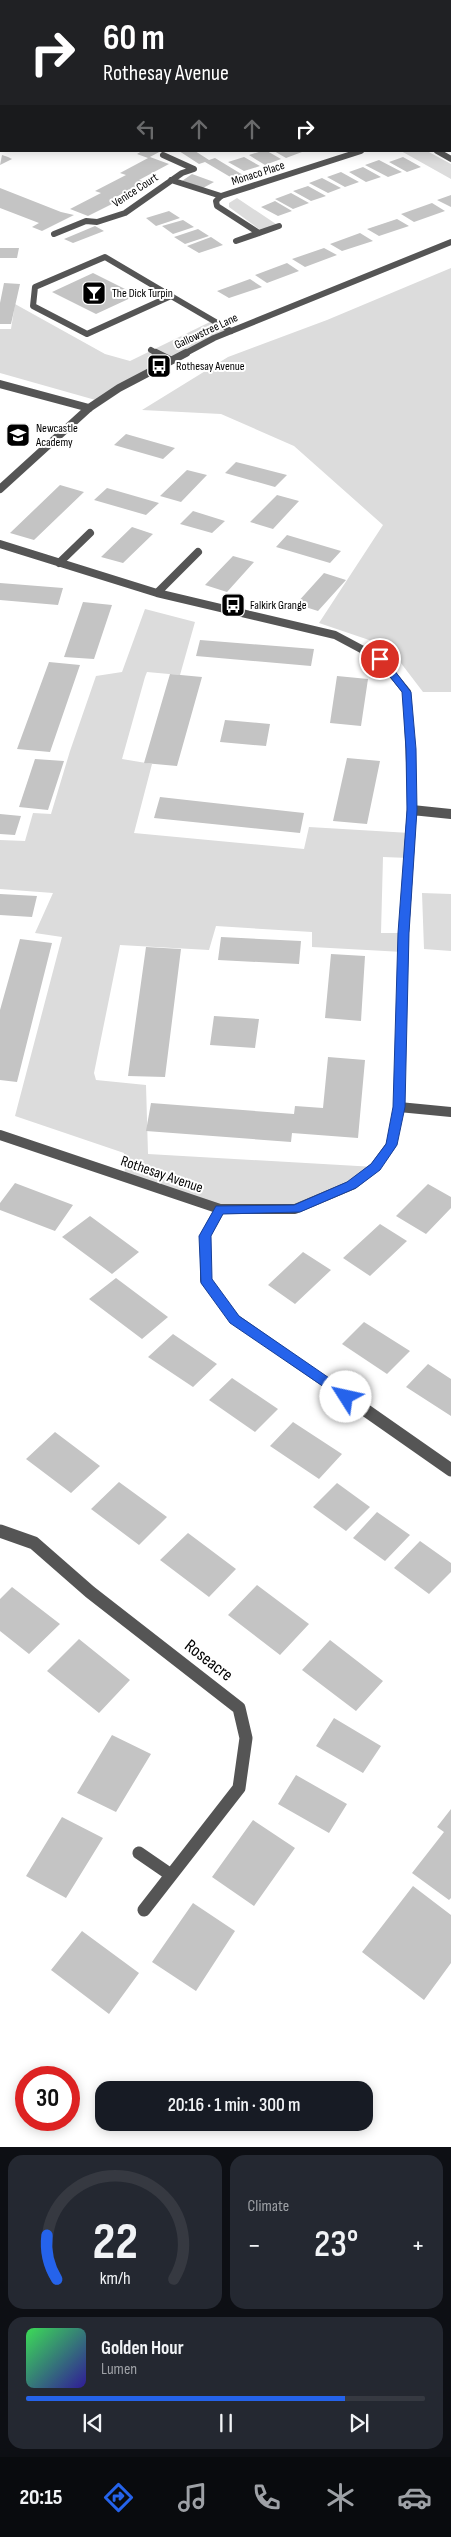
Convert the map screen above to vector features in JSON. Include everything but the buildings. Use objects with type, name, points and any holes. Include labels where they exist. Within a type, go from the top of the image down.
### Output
[{"type":"street","name":"Monaco Place","points":[[259,233],[217,206],[216,201],[221,196],[358,152]]},
{"type":"street","points":[[439,152],[451,158]]},
{"type":"street","name":"Venice Court","points":[[54,234],[86,221],[97,222],[125,213],[171,180],[194,169],[163,155]]},
{"type":"street","name":"Venice Court","points":[[171,180],[221,196]]},
{"type":"street","points":[[236,241],[279,226]]},
{"type":"street","name":"Gallowstree Lane","points":[[0,489],[89,408],[118,388],[170,360],[232,331],[451,242]]},
{"type":"street","points":[[172,295],[87,334],[33,306],[35,287],[105,257],[172,295],[232,331]]},
{"type":"street","points":[[151,350],[170,360]]},
{"type":"street","points":[[0,384],[89,408]]},
{"type":"street","points":[[59,564],[90,533]]},
{"type":"street","name":"Rothesay Avenue","points":[[0,544],[59,564],[157,593],[335,635],[380,659],[407,692],[411,749],[412,810],[404,933],[399,1107],[392,1145],[375,1167],[352,1185],[295,1209],[220,1209],[0,1135]]},
{"type":"street","points":[[157,593],[198,552]]},
{"type":"street","points":[[412,810],[451,814]]},
{"type":"street","points":[[399,1107],[451,1112]]},
{"type":"street","points":[[220,1209],[205,1236],[205,1280],[235,1319],[451,1470]]},
{"type":"street","name":"Roseacre","points":[[0,1531],[34,1543],[90,1592],[239,1708],[246,1738],[239,1788],[144,1910]]},
{"type":"street","points":[[139,1853],[171,1876]]},
{"type":"shaded area","points":[[403,152],[429,152],[451,164],[451,179]]},
{"type":"shaded area","points":[[237,198],[279,226],[263,232],[229,207],[229,203]]},
{"type":"shaded area","points":[[451,268],[451,692],[423,692],[394,654],[372,641],[319,623],[383,525],[294,446],[221,414],[142,410],[228,357],[327,320]]},
{"type":"shaded area","points":[[15,304],[105,354],[130,361],[212,321],[231,331],[99,401],[0,373],[0,329],[11,329]]},
{"type":"shaded area","points":[[145,609],[195,622],[180,675],[147,672],[145,677],[122,759],[152,764],[134,833],[304,849],[309,827],[410,833],[409,858],[383,857],[381,933],[404,933],[403,952],[312,947],[312,932],[216,926],[209,950],[120,945],[94,1073],[96,1080],[146,1085],[148,1154],[375,1167],[352,1185],[295,1209],[220,1209],[125,1175],[124,1153],[15,1116],[62,937],[35,933],[53,893],[0,889],[0,840],[25,841],[33,813],[51,814],[96,676],[122,672]]},
{"type":"shaded area","points":[[422,893],[451,894],[451,951],[424,949]]},
{"type":"place","name":"The Dick Turpin","points":[[94,293]]},
{"type":"place","name":"Rothesay Avenue","points":[[159,366]]},
{"type":"place","name":"Newcastle Academy","points":[[18,435]]},
{"type":"place","name":"Falkirk Grange","points":[[233,605]]},
{"type":"route","points":[[346,1397],[235,1319],[205,1280],[205,1236],[220,1209],[295,1209],[352,1185],[375,1167],[392,1145],[399,1107],[402,1048],[403,952],[412,810],[411,749],[407,692],[380,659]]}]
